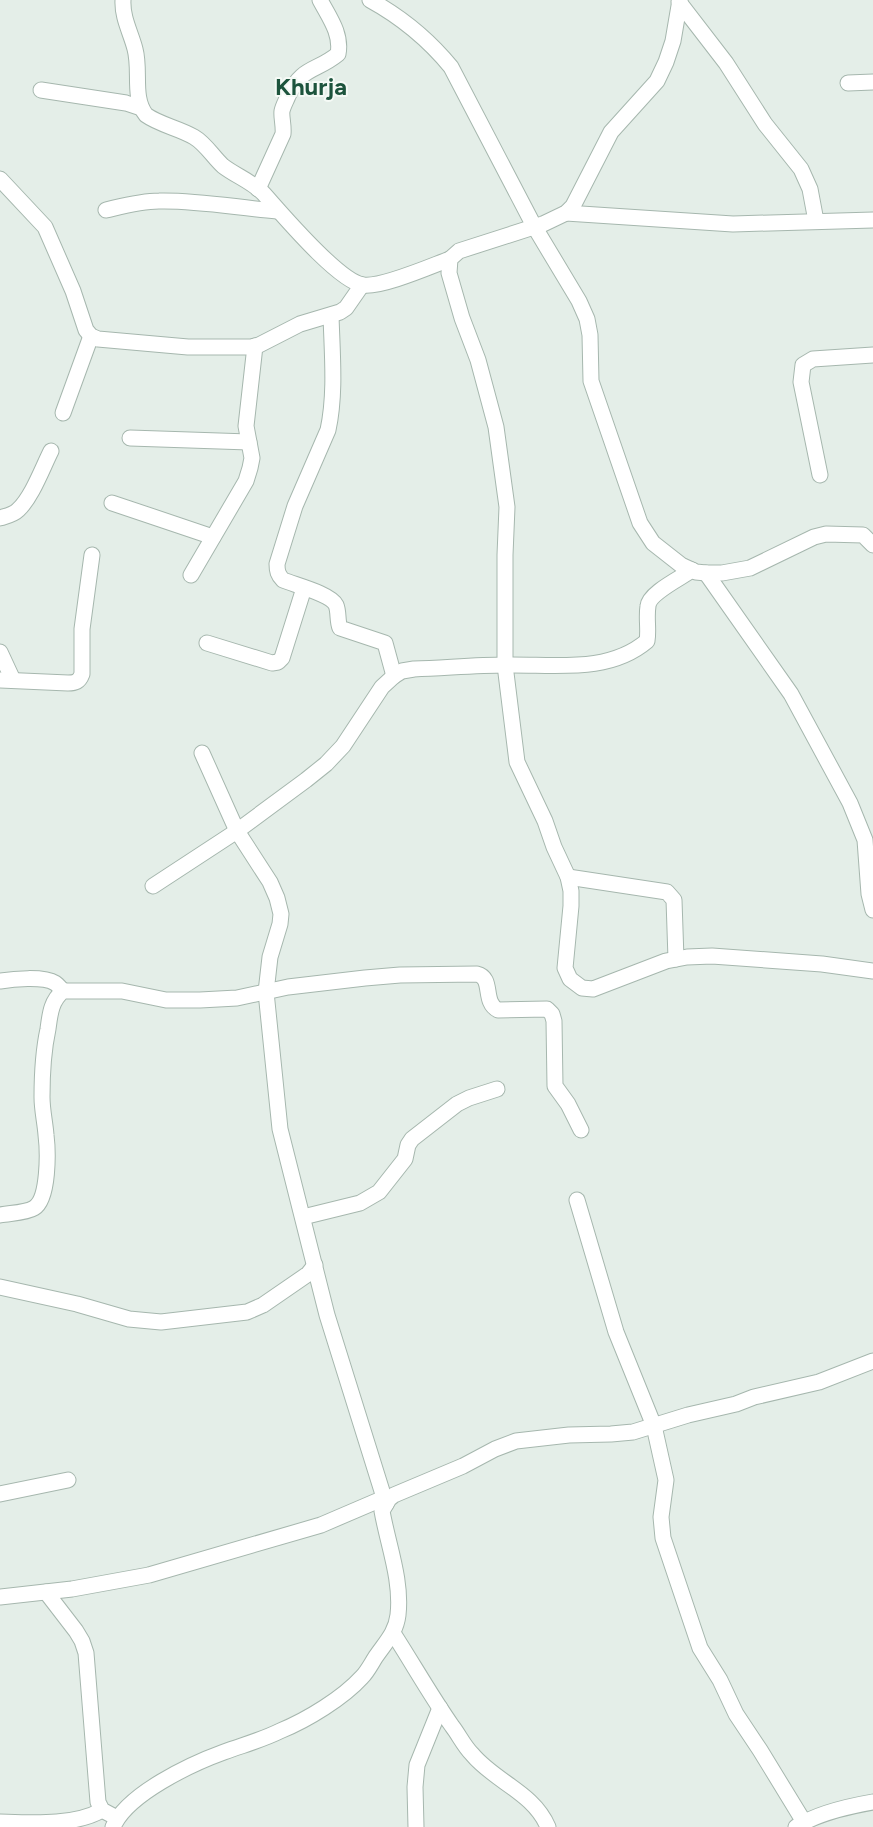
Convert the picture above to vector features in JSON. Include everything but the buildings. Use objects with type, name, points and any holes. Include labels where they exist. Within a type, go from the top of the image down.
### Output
[{"type":"street","points":[[122,0],[123,12],[136,50],[140,108]]},
{"type":"street","points":[[258,188],[283,134],[282,111],[291,90],[303,74],[338,54],[336,29],[320,0]]},
{"type":"street","points":[[370,0],[393,12],[440,53],[451,67],[534,226],[580,301],[587,318],[590,335],[591,381],[640,523],[652,543],[680,565],[699,572],[722,574],[750,568],[814,537],[826,534],[863,535],[873,545]]},
{"type":"street","points":[[41,90],[126,103],[140,108],[151,118],[193,136],[222,165],[258,188],[331,265],[362,285],[382,284],[450,259],[459,251],[534,226],[566,213],[573,206],[611,132],[657,81],[673,41],[679,1]]},
{"type":"street","points":[[679,1],[726,62],[765,124],[801,169],[810,189],[816,221]]},
{"type":"street","points":[[848,83],[873,82]]},
{"type":"street","points":[[0,179],[45,227],[73,291],[86,330],[91,336],[98,339],[188,347],[243,348],[255,346],[300,324],[346,308],[362,285]]},
{"type":"street","points":[[106,210],[157,201],[178,201],[278,211]]},
{"type":"street","points":[[566,213],[733,224],[873,220]]},
{"type":"street","points":[[450,259],[449,273],[462,318],[480,368],[498,437],[507,507],[505,665],[518,762],[545,821],[554,847],[568,877],[571,891],[565,968],[570,979],[582,988],[593,989],[666,961],[712,956],[822,964],[873,971]]},
{"type":"street","points":[[330,315],[332,375],[328,430],[295,506],[277,564],[279,576],[283,580],[328,597],[334,602],[337,607],[337,622],[340,628],[385,643],[394,676]]},
{"type":"street","points":[[63,413],[91,336]]},
{"type":"street","points":[[191,575],[246,481],[250,468],[252,458],[246,426],[255,346]]},
{"type":"street","points":[[820,475],[801,382],[800,373],[802,365],[813,360],[873,355]]},
{"type":"street","points":[[130,438],[249,442]]},
{"type":"street","points":[[0,518],[18,510],[27,498],[50,451]]},
{"type":"street","points":[[112,503],[213,537]]},
{"type":"street","points":[[0,652],[7,680],[75,683],[79,680],[82,674],[82,629],[92,555]]},
{"type":"street","points":[[153,886],[237,831],[326,764],[343,746],[382,687],[402,671],[505,665],[587,665],[616,660],[647,641],[647,607],[649,600],[656,593],[699,572]]},
{"type":"street","points":[[699,572],[792,694],[850,803],[865,840],[869,894],[873,910]]},
{"type":"street","points":[[207,643],[272,663],[278,662],[282,658],[304,588]]},
{"type":"street","points":[[46,1592],[76,1631],[86,1653],[98,1802],[102,1810],[115,1822],[129,1804],[148,1790],[223,1752],[282,1731],[346,1692],[362,1676],[393,1633],[398,1617],[398,1588],[382,1511],[385,1501],[327,1315],[280,1130],[266,992],[268,964],[280,924],[277,898],[270,882],[237,831],[202,752]]},
{"type":"street","points":[[568,877],[667,892],[674,900],[676,959]]},
{"type":"street","points":[[0,1214],[32,1209],[38,1204],[43,1194],[47,1159],[42,1107],[42,1057],[52,1006],[56,997],[63,991],[122,990],[166,1000],[200,1000],[237,998],[288,987],[400,975],[482,975],[486,980],[490,1003],[494,1008],[498,1010],[547,1009],[552,1014],[554,1021],[555,1086],[568,1104],[581,1130]]},
{"type":"street","points":[[0,981],[17,978],[49,981],[54,982],[63,991]]},
{"type":"street","points":[[303,1217],[360,1203],[379,1192],[405,1159],[408,1145],[412,1138],[458,1104],[497,1088]]},
{"type":"street","points":[[577,1200],[616,1332],[654,1426],[666,1480],[661,1517],[663,1538],[688,1618],[700,1648],[720,1680],[736,1714],[760,1750],[800,1824],[831,1813],[873,1802]]},
{"type":"street","points":[[0,1287],[77,1304],[129,1319],[161,1322],[247,1312],[263,1305],[308,1274],[315,1265]]},
{"type":"street","points":[[0,1597],[81,1588],[149,1576],[321,1526],[385,1501],[394,1495],[516,1441],[569,1435],[633,1432],[736,1404],[754,1397],[819,1382],[873,1361]]},
{"type":"street","points":[[0,1494],[68,1480]]},
{"type":"street","points":[[393,1633],[440,1708],[472,1754],[485,1767],[535,1806],[548,1827]]},
{"type":"street","points":[[416,1827],[414,1807],[417,1765],[440,1708]]},
{"type":"street","points":[[0,1822],[29,1823],[80,1819],[102,1810]]},
{"type":"district","name":"Khurja","points":[[311,87]]}]
